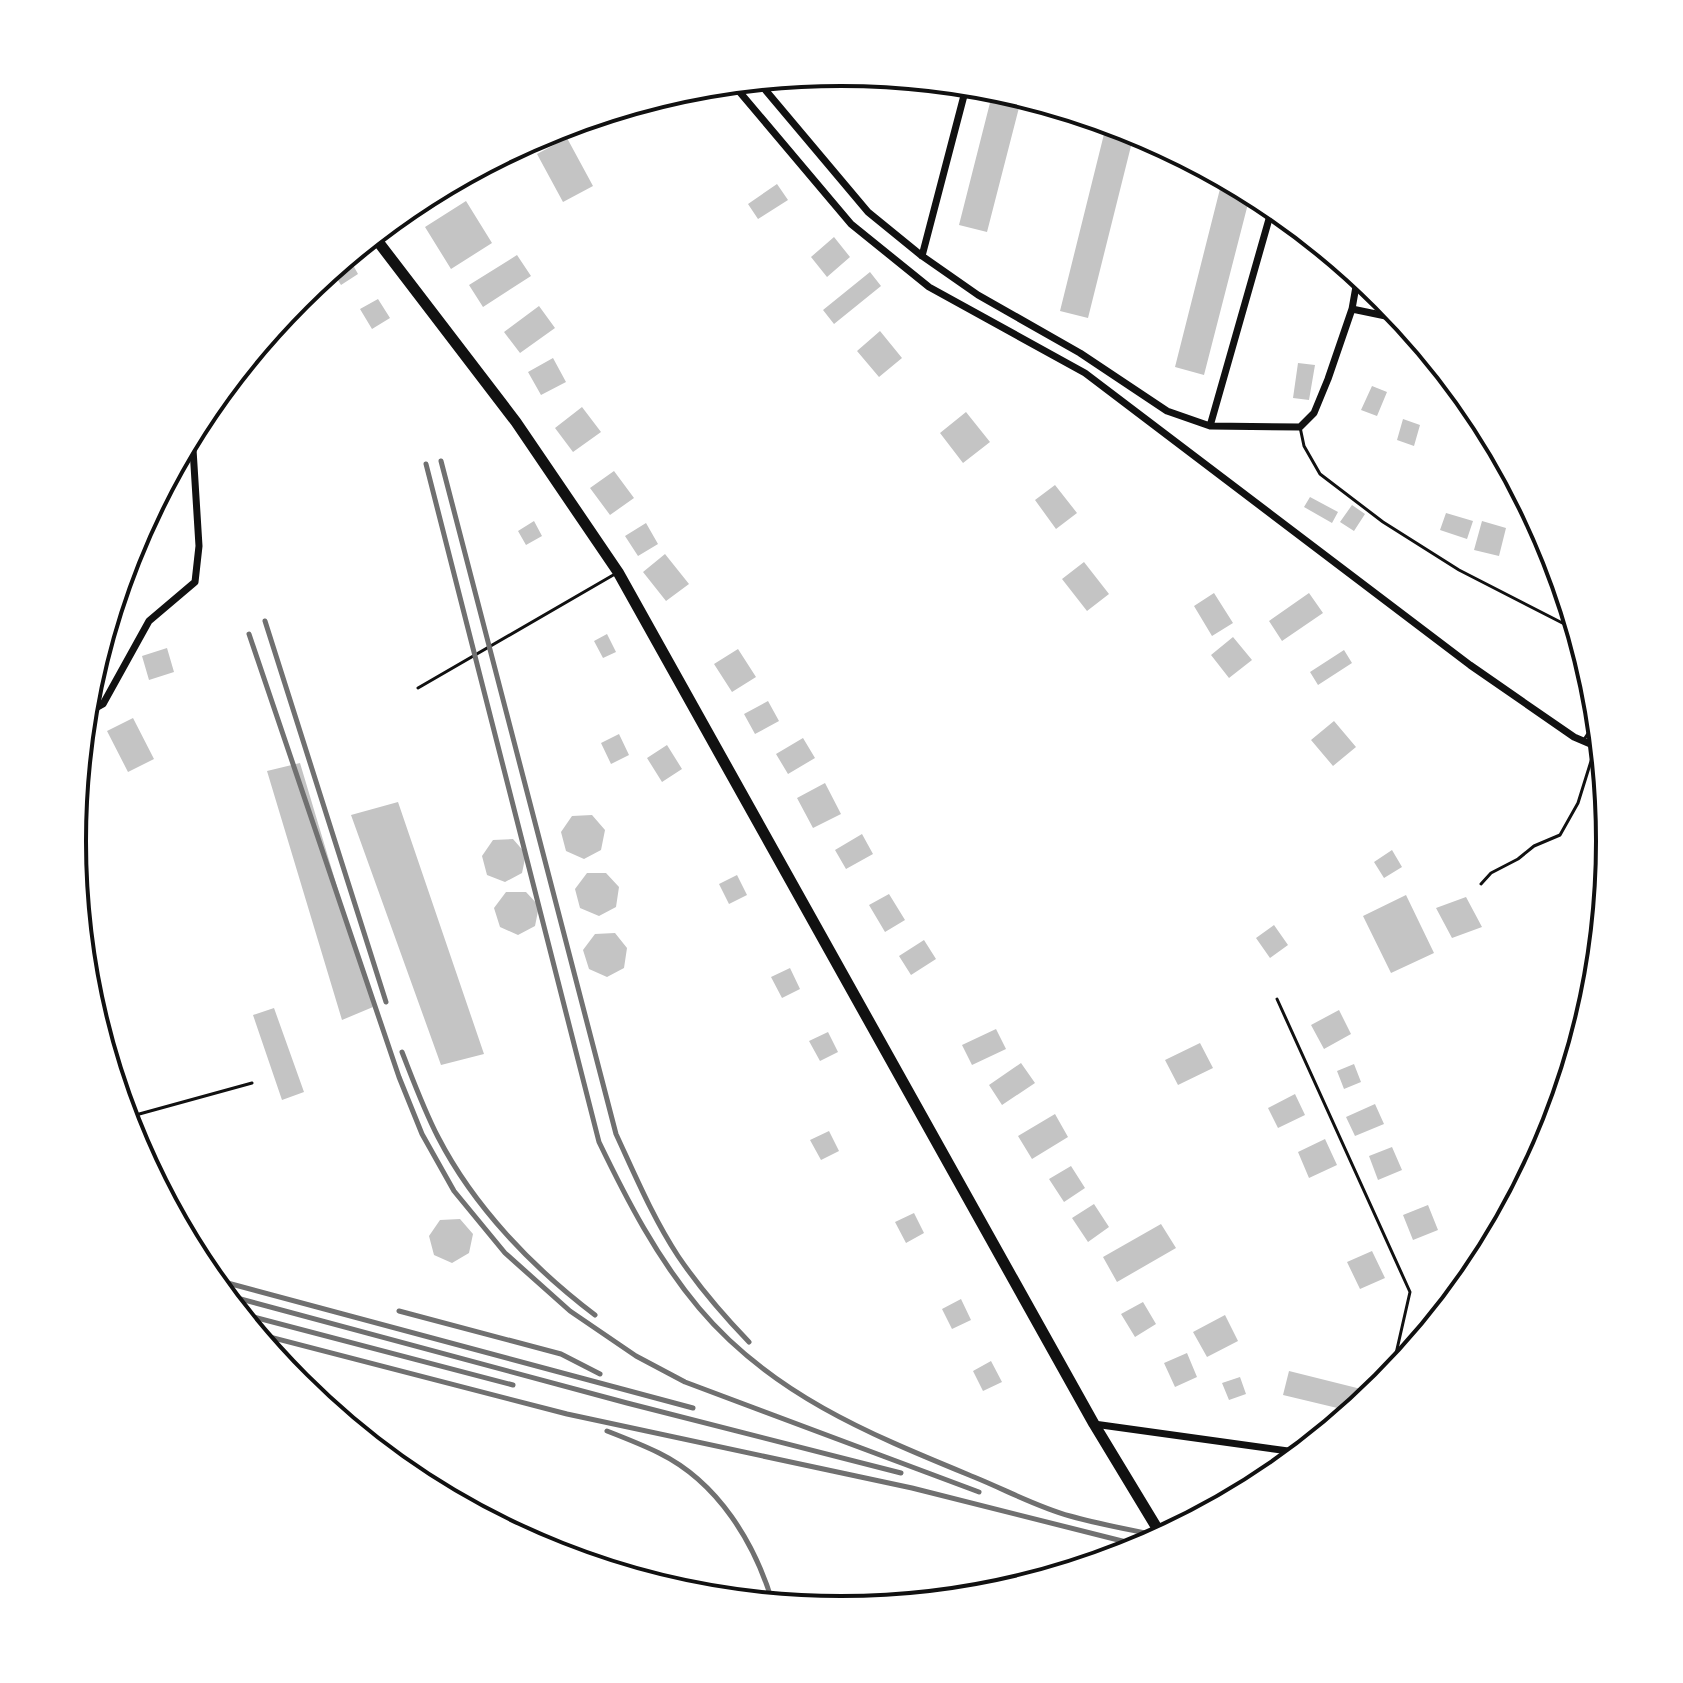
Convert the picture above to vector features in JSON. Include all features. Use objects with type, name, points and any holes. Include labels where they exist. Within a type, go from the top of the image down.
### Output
[{"type":"main road","points":[[380,244],[516,422],[618,572],[1094,1424],[1157,1528]]},
{"type":"street","points":[[766,90],[868,212],[922,256],[978,295],[1080,353],[1167,411],[1210,426],[1300,427],[1314,413],[1352,309],[1356,288]]},
{"type":"street","points":[[740,93],[851,224],[929,287],[1085,373],[1470,665],[1591,745]]},
{"type":"street","points":[[922,256],[964,96]]},
{"type":"street","points":[[1210,426],[1269,219]]},
{"type":"street","points":[[1352,309],[1384,316]]},
{"type":"street","points":[[99,706],[103,704],[149,621],[195,582],[199,546],[193,454]]},
{"type":"street","points":[[1094,1424],[1287,1451]]},
{"type":"lane","points":[[1300,427],[1304,446],[1320,474],[1383,522],[1459,570],[1564,624]]},
{"type":"lane","points":[[418,688],[618,572]]},
{"type":"lane","points":[[1583,741],[1589,732]]},
{"type":"lane","points":[[1277,999],[1410,1292],[1396,1355]]},
{"type":"lane","points":[[138,1114],[252,1083]]},
{"type":"path","points":[[1481,884],[1491,873],[1518,859],[1534,846],[1560,835],[1578,803],[1593,764]]},
{"type":"building","points":[[990,101],[1019,108],[987,232],[959,225]]},
{"type":"building","points":[[1104,134],[1131,144],[1088,318],[1060,311]]},
{"type":"building","points":[[567,138],[593,186],[563,202],[537,154]]},
{"type":"building","points":[[777,184],[788,200],[758,219],[748,204]]},
{"type":"building","points":[[1220,188],[1248,205],[1204,375],[1175,367]]},
{"type":"building","points":[[466,201],[492,243],[451,269],[425,227]]},
{"type":"building","points":[[834,237],[850,257],[827,277],[811,257]]},
{"type":"building","points":[[517,255],[531,276],[483,307],[469,285]]},
{"type":"building","points":[[353,265],[358,274],[341,285],[337,279]]},
{"type":"building","points":[[870,272],[881,286],[834,324],[823,310]]},
{"type":"building","points":[[378,299],[390,318],[372,329],[360,309]]},
{"type":"building","points":[[539,306],[555,328],[520,353],[504,332]]},
{"type":"building","points":[[880,331],[902,358],[879,377],[857,351]]},
{"type":"building","points":[[553,358],[566,382],[541,395],[528,372]]},
{"type":"building","points":[[1298,363],[1315,365],[1309,400],[1293,398]]},
{"type":"building","points":[[1372,386],[1387,392],[1377,416],[1361,410]]},
{"type":"building","points":[[582,407],[601,432],[573,452],[555,428]]},
{"type":"building","points":[[966,412],[990,442],[963,463],[940,433]]},
{"type":"building","points":[[1403,419],[1420,425],[1414,446],[1397,440]]},
{"type":"building","points":[[614,471],[634,498],[610,515],[590,488]]},
{"type":"building","points":[[1055,485],[1077,513],[1056,529],[1035,500]]},
{"type":"building","points":[[1310,497],[1338,512],[1332,523],[1304,507]]},
{"type":"building","points":[[1352,505],[1365,514],[1354,531],[1340,522]]},
{"type":"building","points":[[1446,513],[1473,521],[1467,539],[1440,530]]},
{"type":"building","points":[[534,521],[542,536],[526,545],[518,531]]},
{"type":"building","points":[[1482,521],[1506,528],[1499,556],[1474,550]]},
{"type":"building","points":[[646,523],[658,544],[638,556],[625,536]]},
{"type":"building","points":[[665,554],[689,584],[666,601],[643,572]]},
{"type":"building","points":[[1084,562],[1109,594],[1087,611],[1062,579]]},
{"type":"building","points":[[1214,593],[1233,623],[1212,636],[1194,606]]},
{"type":"building","points":[[1309,593],[1323,613],[1282,641],[1269,621]]},
{"type":"building","points":[[607,634],[616,652],[603,658],[594,641]]},
{"type":"building","points":[[1233,637],[1252,660],[1229,678],[1211,655]]},
{"type":"building","points":[[167,648],[174,672],[149,680],[142,656]]},
{"type":"building","points":[[738,649],[756,677],[732,692],[714,664]]},
{"type":"building","points":[[1344,650],[1352,663],[1318,685],[1310,672]]},
{"type":"building","points":[[768,701],[779,721],[755,734],[744,714]]},
{"type":"building","points":[[133,718],[154,759],[128,772],[107,731]]},
{"type":"building","points":[[1334,721],[1356,747],[1333,766],[1311,740]]},
{"type":"building","points":[[619,734],[629,755],[611,764],[601,743]]},
{"type":"building","points":[[803,738],[815,758],[788,774],[776,754]]},
{"type":"building","points":[[667,745],[682,769],[662,782],[647,758]]},
{"type":"building","points":[[300,763],[373,1007],[342,1020],[267,771]]},
{"type":"building","points":[[825,783],[841,814],[813,828],[797,798]]},
{"type":"building","points":[[398,802],[484,1054],[441,1065],[351,815]]},
{"type":"building","points":[[592,815],[605,830],[601,850],[584,859],[566,851],[561,832],[572,816]]},
{"type":"building","points":[[862,834],[873,854],[846,869],[835,850]]},
{"type":"building","points":[[513,839],[526,854],[522,873],[505,882],[487,875],[482,856],[493,840]]},
{"type":"building","points":[[1392,850],[1402,867],[1384,878],[1374,862]]},
{"type":"building","points":[[587,873],[606,873],[619,887],[616,907],[599,916],[580,908],[575,889]]},
{"type":"building","points":[[737,875],[747,895],[729,904],[719,884]]},
{"type":"building","points":[[506,892],[526,892],[539,906],[535,926],[518,935],[500,927],[494,908]]},
{"type":"building","points":[[889,894],[905,920],[885,932],[869,905]]},
{"type":"building","points":[[1406,895],[1434,953],[1391,973],[1363,916]]},
{"type":"building","points":[[1466,897],[1482,927],[1452,938],[1436,908]]},
{"type":"building","points":[[1274,925],[1288,945],[1270,958],[1256,938]]},
{"type":"building","points":[[615,933],[627,948],[624,968],[607,977],[589,969],[583,950],[595,934]]},
{"type":"building","points":[[924,940],[936,959],[911,975],[899,956]]},
{"type":"building","points":[[790,968],[800,989],[782,998],[771,977]]},
{"type":"building","points":[[274,1008],[304,1092],[282,1100],[253,1015]]},
{"type":"building","points":[[1339,1010],[1351,1034],[1324,1049],[1311,1025]]},
{"type":"building","points":[[996,1029],[1006,1049],[972,1065],[962,1045]]},
{"type":"building","points":[[828,1032],[838,1052],[820,1061],[809,1041]]},
{"type":"building","points":[[1200,1043],[1213,1068],[1178,1085],[1165,1060]]},
{"type":"building","points":[[1021,1063],[1035,1083],[1002,1105],[989,1085]]},
{"type":"building","points":[[1354,1064],[1361,1082],[1344,1089],[1337,1071]]},
{"type":"building","points":[[1295,1094],[1305,1115],[1278,1128],[1268,1108]]},
{"type":"building","points":[[1375,1104],[1384,1124],[1355,1136],[1346,1117]]},
{"type":"building","points":[[1055,1114],[1068,1137],[1032,1159],[1018,1136]]},
{"type":"building","points":[[829,1131],[839,1151],[821,1160],[810,1140]]},
{"type":"building","points":[[1325,1139],[1337,1165],[1309,1178],[1298,1152]]},
{"type":"building","points":[[1392,1147],[1402,1170],[1378,1180],[1369,1156]]},
{"type":"building","points":[[1071,1166],[1085,1188],[1064,1202],[1049,1179]]},
{"type":"building","points":[[1094,1204],[1109,1227],[1088,1242],[1072,1218]]},
{"type":"building","points":[[1428,1205],[1438,1230],[1413,1240],[1403,1215]]},
{"type":"building","points":[[914,1213],[924,1233],[906,1243],[895,1222]]},
{"type":"building","points":[[460,1219],[473,1234],[469,1253],[452,1263],[434,1255],[429,1236],[440,1220]]},
{"type":"building","points":[[1161,1224],[1176,1248],[1117,1282],[1103,1257]]},
{"type":"building","points":[[1372,1251],[1385,1278],[1360,1289],[1347,1262]]},
{"type":"building","points":[[961,1299],[971,1320],[952,1329],[942,1309]]},
{"type":"building","points":[[1143,1302],[1156,1324],[1135,1337],[1121,1314]]},
{"type":"building","points":[[1225,1315],[1238,1341],[1207,1357],[1193,1332]]},
{"type":"building","points":[[1187,1353],[1197,1377],[1175,1387],[1164,1363]]},
{"type":"building","points":[[991,1361],[1002,1382],[983,1391],[973,1371]]},
{"type":"building","points":[[1289,1371],[1362,1389],[1341,1409],[1283,1395]]},
{"type":"building","points":[[1240,1377],[1246,1394],[1229,1400],[1222,1383]]},
{"type":"railway","points":[[441,461],[616,1134],[669,1242],[694,1279],[749,1342]]},
{"type":"railway","points":[[426,464],[599,1142],[656,1249],[699,1308],[728,1339],[791,1389],[861,1428],[1046,1508],[1145,1533]]},
{"type":"railway","points":[[265,621],[386,1002]]},
{"type":"railway","points":[[249,634],[399,1077],[422,1134],[454,1191],[505,1253],[570,1311],[636,1356],[685,1382],[979,1492]]},
{"type":"railway","points":[[402,1052],[433,1127],[469,1188],[507,1235],[549,1277],[595,1315]]},
{"type":"railway","points":[[229,1283],[693,1408]]},
{"type":"railway","points":[[241,1299],[901,1473]]},
{"type":"railway","points":[[399,1311],[561,1354],[600,1374]]},
{"type":"railway","points":[[255,1317],[513,1385]]},
{"type":"railway","points":[[271,1337],[567,1414],[912,1488],[1124,1542]]},
{"type":"railway","points":[[607,1431],[653,1450],[699,1480],[716,1497],[745,1537],[769,1593]]}]
